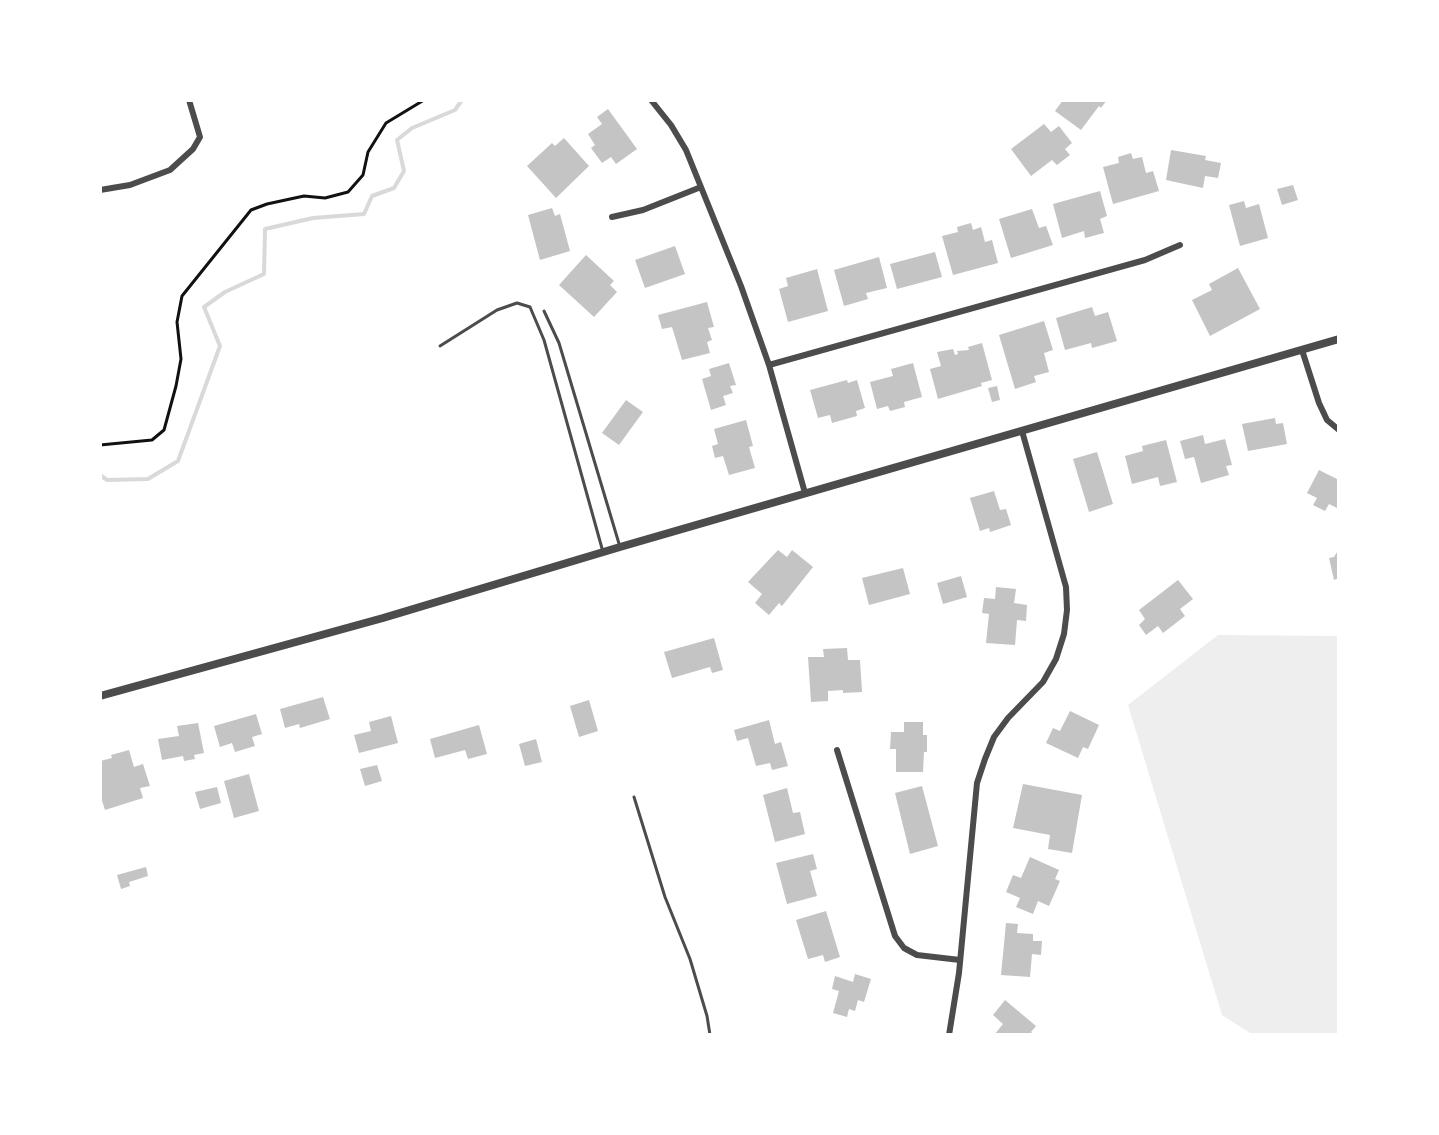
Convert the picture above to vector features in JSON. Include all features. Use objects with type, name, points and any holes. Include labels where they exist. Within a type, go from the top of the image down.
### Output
[{"type":"street","points":[[100,190],[130,185],[170,170],[193,149],[200,137],[189,100]]},
{"type":"street","points":[[651,100],[659,104],[679,137],[741,286],[769,365],[805,493]]},
{"type":"street","points":[[612,217],[643,210],[701,187]]},
{"type":"street","points":[[769,365],[1132,264],[1180,245]]},
{"type":"street","points":[[100,696],[383,618],[1339,339]]},
{"type":"street","points":[[1302,350],[1319,403],[1327,420],[1339,430]]},
{"type":"street","points":[[949,1035],[960,960],[977,783],[994,737],[1043,682],[1056,659],[1067,610],[1066,587],[1022,431]]},
{"type":"street","points":[[837,750],[895,936],[904,948],[917,955],[960,960]]},
{"type":"lane","points":[[440,346],[497,310],[517,303],[530,307],[544,340],[603,552]]},
{"type":"lane","points":[[544,311],[559,343],[620,547]]},
{"type":"lane","points":[[634,797],[665,897],[690,959],[710,1035]]},
{"type":"path","points":[[100,445],[152,440],[164,430],[181,359],[177,322],[182,296],[251,210],[304,196],[325,198],[348,192],[363,175],[368,152],[386,123],[424,100]]},
{"type":"shaded area","points":[[1218,635],[1339,636],[1339,1035],[1253,1035],[1222,1015],[1128,705]]},
{"type":"building","points":[[1063,100],[1107,100],[1081,130],[1055,111]]},
{"type":"building","points":[[608,109],[637,149],[616,164],[611,157],[602,163],[591,148],[595,145],[588,134],[602,124],[597,117]]},
{"type":"building","points":[[1044,124],[1051,132],[1059,126],[1072,143],[1065,149],[1070,155],[1057,165],[1052,160],[1031,176],[1011,149]]},
{"type":"building","points":[[564,138],[589,166],[556,198],[527,166],[552,143],[555,146]]},
{"type":"building","points":[[1171,150],[1206,156],[1205,160],[1221,163],[1218,178],[1205,176],[1203,188],[1166,180]]},
{"type":"building","points":[[1131,153],[1133,159],[1142,157],[1146,173],[1153,171],[1159,191],[1113,204],[1103,167],[1119,163],[1118,157]]},
{"type":"building","points":[[1293,185],[1298,200],[1282,205],[1277,189]]},
{"type":"building","points":[[1100,191],[1107,216],[1100,219],[1104,233],[1085,238],[1084,231],[1062,238],[1053,204]]},
{"type":"building","points":[[1244,201],[1246,208],[1259,204],[1268,238],[1240,246],[1229,205]]},
{"type":"building","points":[[552,208],[555,216],[560,214],[570,251],[540,260],[528,215]]},
{"type":"building","points":[[1032,209],[1039,228],[1046,226],[1053,245],[1011,258],[999,219]]},
{"type":"building","points":[[971,223],[973,230],[981,227],[985,242],[992,240],[998,263],[953,275],[942,236],[958,232],[957,227]]},
{"type":"building","points":[[675,246],[685,274],[645,288],[635,260]]},
{"type":"building","points":[[935,252],[942,277],[897,289],[890,264]]},
{"type":"building","points":[[586,255],[614,281],[610,285],[617,292],[594,317],[559,285]]},
{"type":"building","points":[[879,257],[887,288],[866,293],[868,299],[844,306],[834,270]]},
{"type":"building","points":[[1238,268],[1260,309],[1210,336],[1192,300],[1212,290],[1209,284]]},
{"type":"building","points":[[817,269],[828,311],[788,322],[779,289],[788,286],[786,278]]},
{"type":"building","points":[[707,302],[714,327],[708,328],[712,340],[707,342],[710,353],[682,360],[672,327],[662,329],[658,315]]},
{"type":"building","points":[[1092,307],[1095,316],[1108,312],[1117,341],[1092,348],[1091,343],[1065,350],[1056,318]]},
{"type":"building","points":[[1044,321],[1053,350],[1044,353],[1049,372],[1034,376],[1036,382],[1015,389],[999,335]]},
{"type":"building","points":[[982,343],[992,380],[938,399],[930,369],[941,366],[937,352],[953,349],[955,355],[957,351],[969,350],[968,347]]},
{"type":"building","points":[[729,363],[736,385],[730,386],[733,393],[723,396],[726,405],[711,410],[702,379],[711,376],[709,369]]},
{"type":"building","points":[[913,363],[922,397],[904,402],[905,407],[890,411],[888,406],[877,409],[870,382],[893,376],[891,369]]},
{"type":"building","points":[[847,380],[848,383],[857,380],[865,408],[856,411],[857,416],[832,423],[830,415],[818,418],[810,390]]},
{"type":"building","points":[[997,386],[1000,400],[992,402],[988,388]]},
{"type":"building","points":[[626,400],[643,412],[619,445],[602,433]]},
{"type":"building","points":[[1275,418],[1276,424],[1283,423],[1287,444],[1248,451],[1242,424]]},
{"type":"building","points":[[746,420],[755,468],[729,475],[723,456],[715,458],[712,446],[718,444],[714,429]]},
{"type":"building","points":[[1203,435],[1205,444],[1225,439],[1232,465],[1226,466],[1229,475],[1201,483],[1194,457],[1185,459],[1180,441]]},
{"type":"building","points":[[1166,440],[1177,482],[1160,486],[1158,477],[1132,484],[1125,456],[1143,451],[1142,446]]},
{"type":"building","points":[[1097,452],[1113,504],[1089,512],[1073,459]]},
{"type":"building","points":[[1319,470],[1339,480],[1339,509],[1329,504],[1325,511],[1313,505],[1317,498],[1307,493]]},
{"type":"building","points":[[994,491],[1000,510],[1006,509],[1011,525],[990,532],[989,528],[980,531],[970,498]]},
{"type":"building","points":[[1339,549],[1339,578],[1334,580],[1329,558],[1334,557]]},
{"type":"building","points":[[778,550],[787,557],[792,550],[813,567],[782,606],[779,603],[769,615],[755,603],[762,594],[748,582]]},
{"type":"building","points":[[903,568],[910,594],[869,605],[862,578]]},
{"type":"building","points":[[961,576],[967,597],[943,604],[937,583]]},
{"type":"building","points":[[1178,580],[1193,599],[1180,609],[1185,616],[1163,633],[1158,626],[1146,635],[1139,625],[1145,619],[1139,610]]},
{"type":"building","points":[[996,587],[1016,589],[1014,603],[1027,605],[1026,621],[1017,620],[1015,645],[986,643],[989,614],[982,613],[984,598],[995,599]]},
{"type":"building","points":[[714,638],[723,670],[712,673],[710,667],[672,678],[664,652]]},
{"type":"building","points":[[847,648],[848,660],[860,660],[862,692],[828,691],[828,701],[811,702],[808,657],[824,657],[823,649]]},
{"type":"building","points":[[323,697],[330,719],[300,728],[299,724],[285,728],[280,709]]},
{"type":"building","points":[[589,700],[598,731],[579,737],[570,706]]},
{"type":"building","points":[[1070,711],[1099,725],[1088,749],[1083,747],[1078,758],[1046,743],[1053,728],[1060,731]]},
{"type":"building","points":[[256,714],[262,734],[252,737],[255,746],[235,752],[232,743],[220,747],[214,726]]},
{"type":"building","points":[[391,716],[398,743],[359,753],[354,735],[371,731],[369,722]]},
{"type":"building","points":[[769,720],[775,744],[781,742],[788,766],[772,770],[770,763],[756,766],[748,738],[737,741],[734,730]]},
{"type":"building","points":[[904,722],[923,722],[927,752],[924,752],[923,772],[896,772],[896,749],[890,749],[891,732],[904,732]]},
{"type":"building","points":[[198,723],[204,753],[184,761],[183,756],[162,760],[158,739],[179,736],[177,726]]},
{"type":"building","points":[[479,725],[487,754],[468,759],[465,750],[435,758],[430,739]]},
{"type":"building","points":[[536,739],[542,762],[525,766],[519,744]]},
{"type":"building","points":[[129,750],[134,767],[143,764],[150,786],[140,788],[143,798],[105,810],[100,794],[100,761]]},
{"type":"building","points":[[377,765],[382,781],[365,786],[360,769]]},
{"type":"building","points":[[249,774],[259,811],[234,818],[224,781]]},
{"type":"building","points":[[1023,784],[1082,795],[1072,853],[1048,849],[1050,835],[1013,828]]},
{"type":"building","points":[[922,786],[938,846],[910,854],[895,793]]},
{"type":"building","points":[[217,787],[221,803],[200,809],[195,792]]},
{"type":"building","points":[[787,788],[793,813],[800,812],[805,834],[775,842],[763,795]]},
{"type":"building","points":[[813,854],[817,869],[810,871],[817,896],[787,904],[776,863]]},
{"type":"building","points":[[1030,857],[1059,870],[1055,879],[1060,881],[1049,906],[1038,901],[1033,914],[1016,907],[1020,898],[1006,892],[1013,875],[1021,878]]},
{"type":"building","points":[[146,867],[148,876],[129,882],[130,886],[121,889],[117,875]]},
{"type":"building","points":[[826,911],[840,957],[825,962],[823,955],[808,959],[796,920]]},
{"type":"building","points":[[1006,923],[1018,924],[1017,933],[1033,934],[1033,941],[1042,941],[1041,955],[1032,954],[1030,977],[1001,975]]},
{"type":"building","points":[[855,974],[871,979],[864,1002],[858,1000],[855,1011],[849,1009],[847,1017],[833,1013],[839,991],[832,989],[835,976],[853,982]]},
{"type":"building","points":[[1005,1000],[1036,1026],[1031,1032],[1035,1035],[994,1035],[1003,1024],[993,1015]]},
{"type":"waterway","points":[[100,475],[107,480],[148,479],[178,461],[220,346],[204,307],[225,292],[264,274],[265,229],[313,218],[364,214],[372,196],[394,188],[404,171],[397,140],[412,128],[455,110],[462,100]]}]
